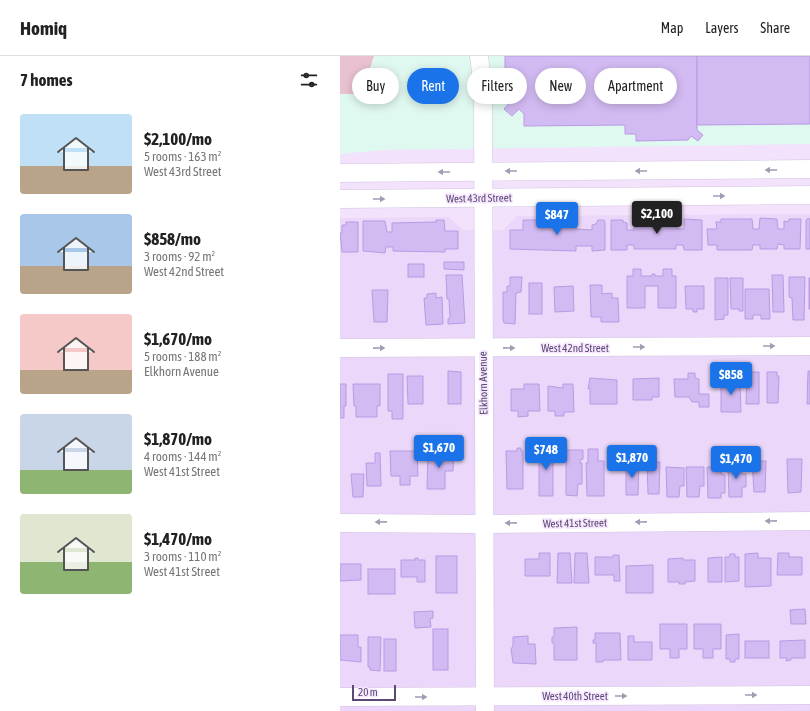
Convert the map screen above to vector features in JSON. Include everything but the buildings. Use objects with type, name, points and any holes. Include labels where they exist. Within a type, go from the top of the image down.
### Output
[{"type":"street","name":"Elkhorn Avenue","points":[[479,56],[483,89],[485,704]]},
{"type":"street","points":[[340,173],[810,169]]},
{"type":"street","name":"West 43rd Street","points":[[340,199],[810,196]]},
{"type":"street","name":"West 42nd Street","points":[[340,348],[810,346]]},
{"type":"street","name":"West 41st Street","points":[[340,523],[485,524],[810,521]]},
{"type":"street","name":"West 40th Street","points":[[340,697],[485,704],[810,695]]},
{"type":"shaded area","points":[[340,56],[810,56],[810,144],[385,150],[340,154]]},
{"type":"shaded area","points":[[340,56],[374,56],[370,68],[352,68],[352,94],[340,94]]},
{"type":"shaded area","points":[[810,214],[810,711],[340,711],[340,218],[449,217],[463,230],[503,230],[517,216]]}]
